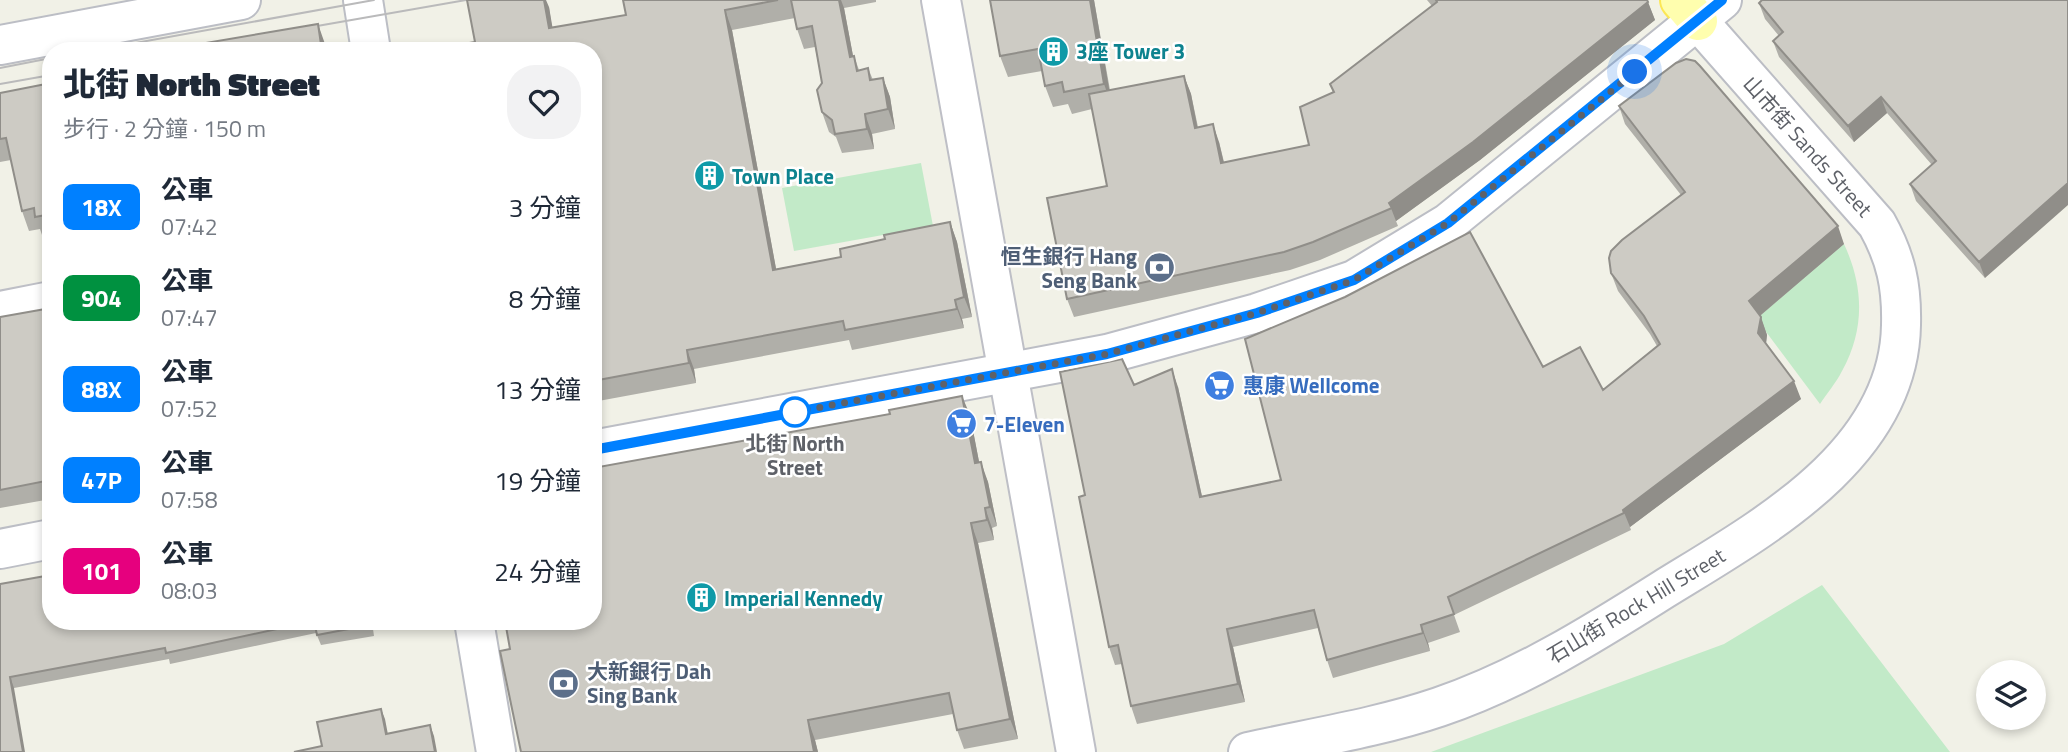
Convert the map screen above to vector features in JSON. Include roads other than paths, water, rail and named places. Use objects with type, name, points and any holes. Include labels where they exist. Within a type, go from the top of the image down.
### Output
[{"type":"main road","points":[[0,45],[241,0]]},
{"type":"main road","points":[[363,0],[370,42]]},
{"type":"main road","points":[[941,0],[1076,752]]},
{"type":"main road","points":[[602,448],[1107,354],[1257,313],[1354,280],[1448,223],[1700,7]]},
{"type":"main road","name":"山市街 Sands Street","points":[[1700,7],[1877,224],[1890,247],[1899,280],[1901,310]]},
{"type":"main road","points":[[0,310],[42,303]]},
{"type":"main road","name":"石山街 Rock Hill Street","points":[[1248,752],[1383,723],[1439,707],[1486,688],[1576,642],[1744,540],[1795,503],[1831,470],[1866,432],[1881,406],[1894,373],[1901,342],[1901,310]]},
{"type":"main road","points":[[0,549],[42,541]]},
{"type":"main road","points":[[476,630],[496,752]]},
{"type":"tram line","points":[[141,42],[374,0]]},
{"type":"tram line","points":[[300,29],[466,0]]},
{"type":"tram line","points":[[0,68],[42,60]]},
{"type":"tram line","points":[[0,84],[42,77]]},
{"type":"place","name":"3座 Tower 3","points":[[1053,51]]},
{"type":"place","name":"Town Place","points":[[709,176]]},
{"type":"place","name":"恒生銀行 Hang Seng Bank","points":[[1160,268]]},
{"type":"place","name":"惠康 Wellcome","points":[[1220,385]]},
{"type":"place","name":"北街 North Street","points":[[795,412]]},
{"type":"place","name":"7-Eleven","points":[[961,424]]},
{"type":"place","name":"Imperial Kennedy","points":[[701,598]]},
{"type":"place","name":"大新銀行 Dah Sing Bank","points":[[564,683]]}]
